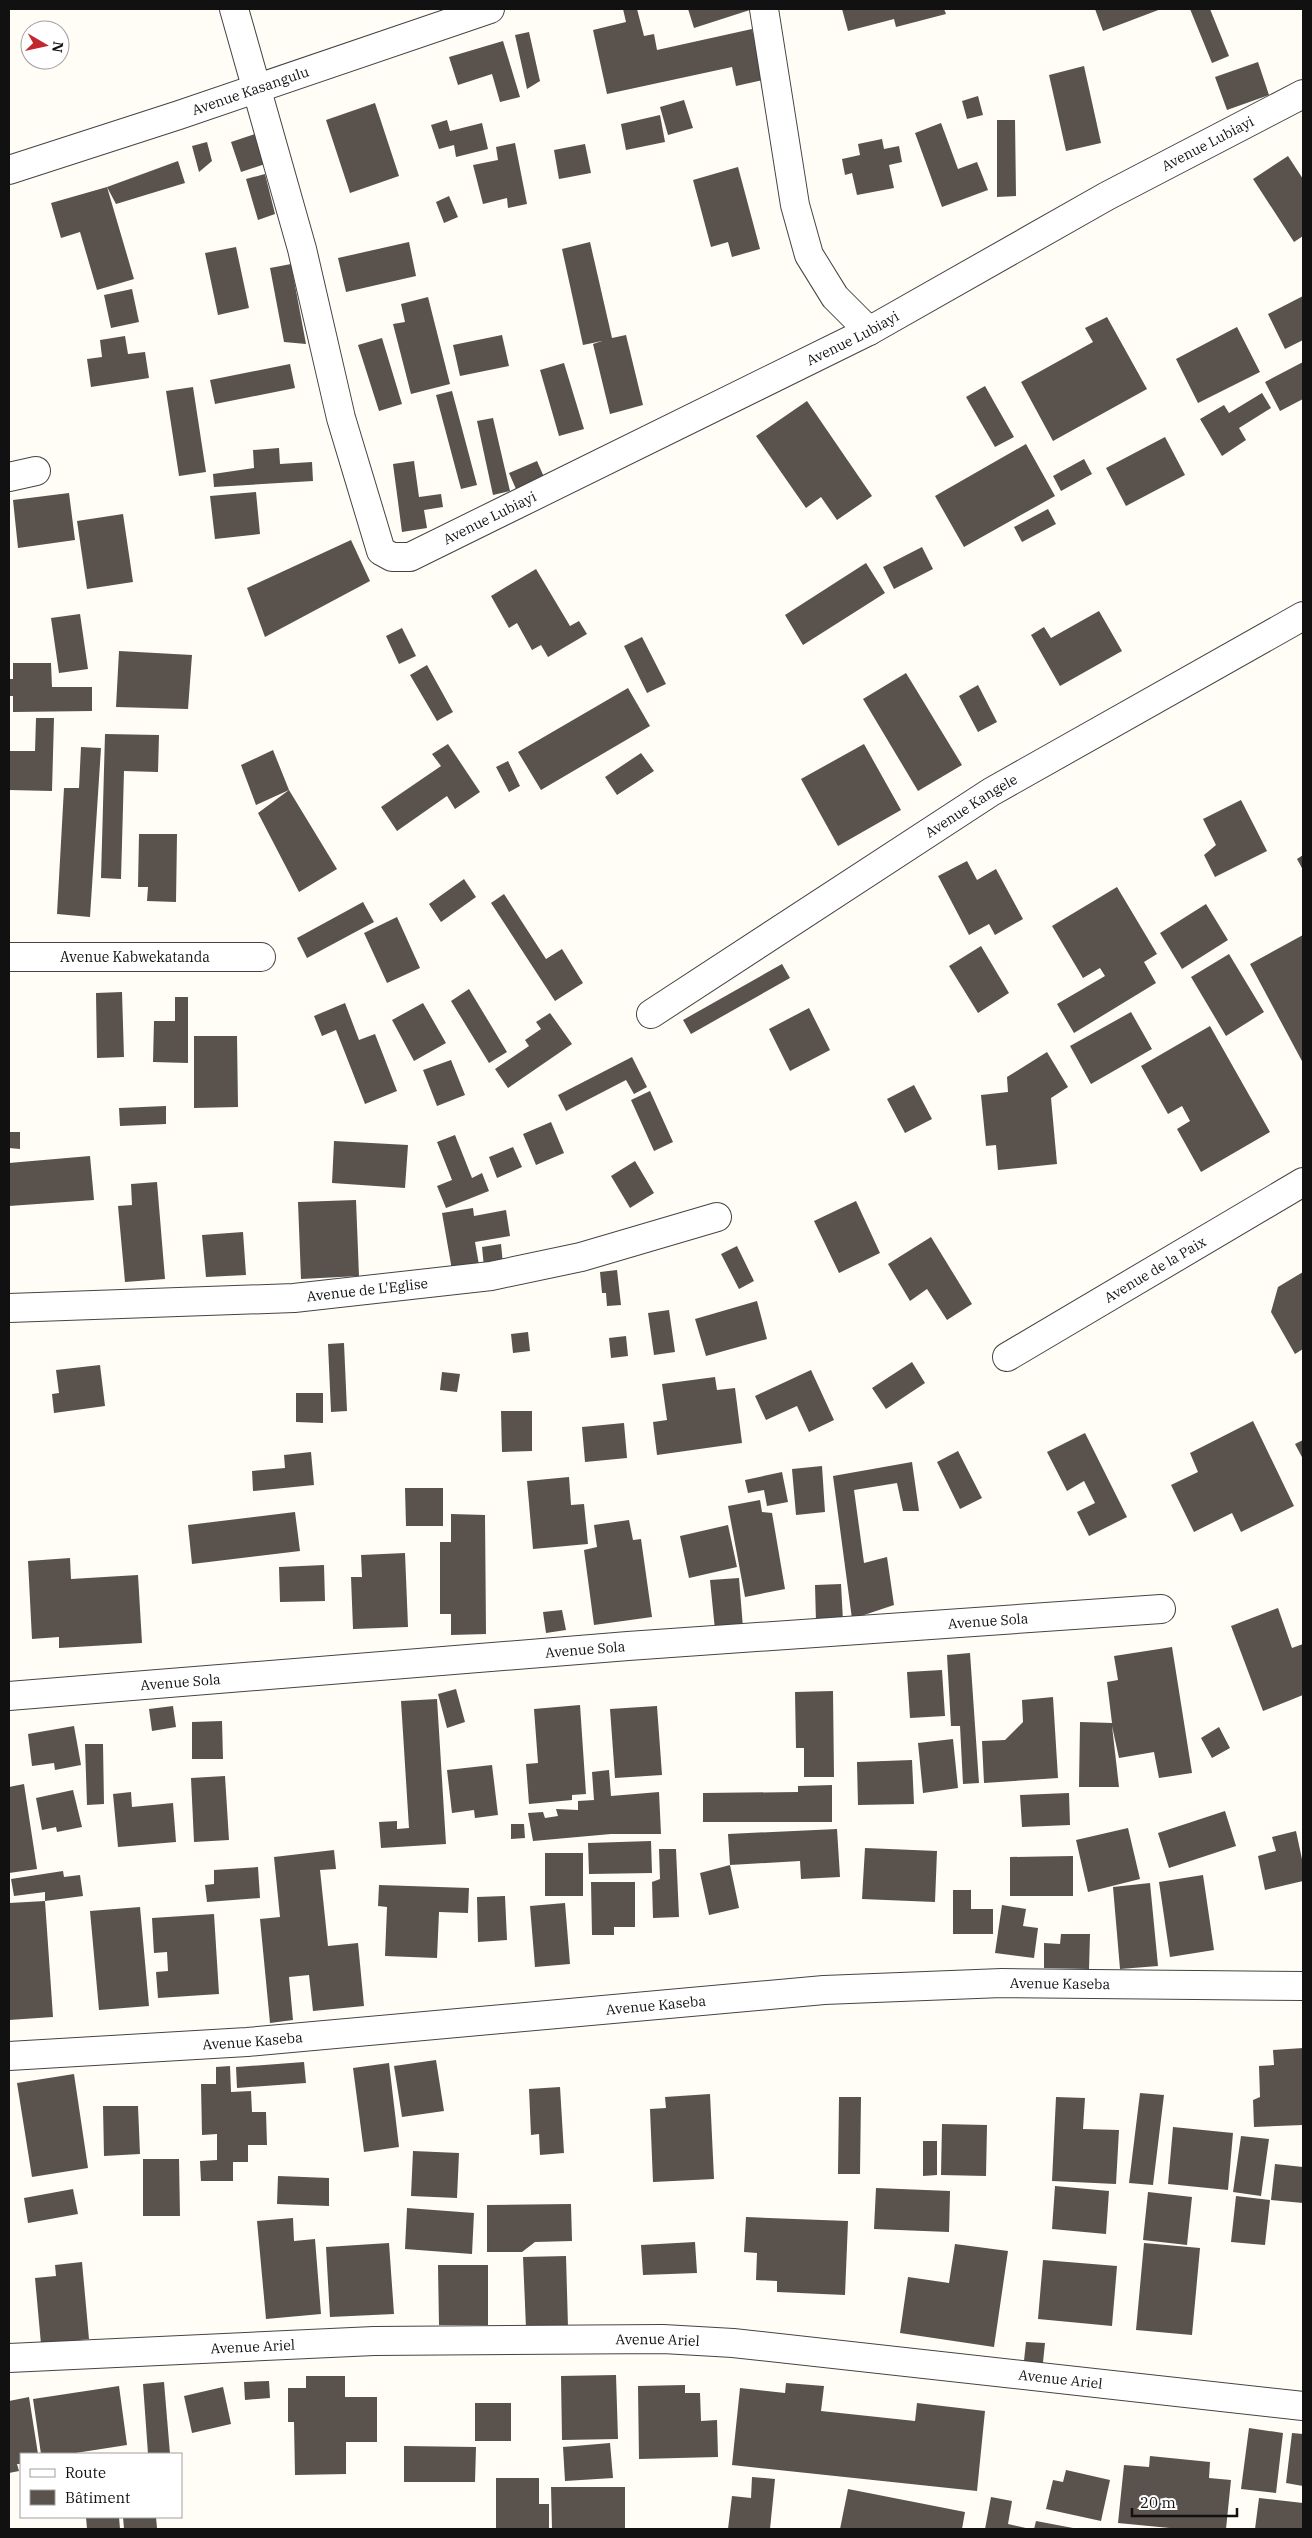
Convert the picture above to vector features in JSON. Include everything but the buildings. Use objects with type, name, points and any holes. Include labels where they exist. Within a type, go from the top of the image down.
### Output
[{"type":"street","points":[[234,9],[258,88]]},
{"type":"street","name":"Avenue Kasangulu","points":[[9,170],[490,9]]},
{"type":"street","points":[[764,9],[795,206],[809,255],[835,297],[869,331]]},
{"type":"street","name":"Avenue Lubiayi","points":[[258,88],[302,249],[341,418],[381,551],[392,557],[410,557],[869,331],[1108,196],[1303,94]]},
{"type":"street","points":[[9,477],[36,471]]},
{"type":"street","name":"Avenue Kangele","points":[[651,1014],[991,792],[1303,616]]},
{"type":"street","name":"Avenue Kabwekatanda","points":[[9,957],[261,957]]},
{"type":"street","name":"Avenue de la Paix","points":[[1007,1357],[1303,1182]]},
{"type":"street","name":"Avenue de L'Eglise","points":[[9,1308],[294,1298],[491,1276],[572,1259],[717,1218]]},
{"type":"street","name":"Avenue Sola","points":[[9,1696],[628,1646],[1161,1609]]},
{"type":"street","name":"Avenue Kaseba","points":[[9,2056],[247,2042],[824,1990],[1002,1983],[1303,1986]]},
{"type":"street","name":"Avenue Ariel","points":[[9,2358],[374,2340],[663,2339],[734,2343],[1303,2406]]}]
